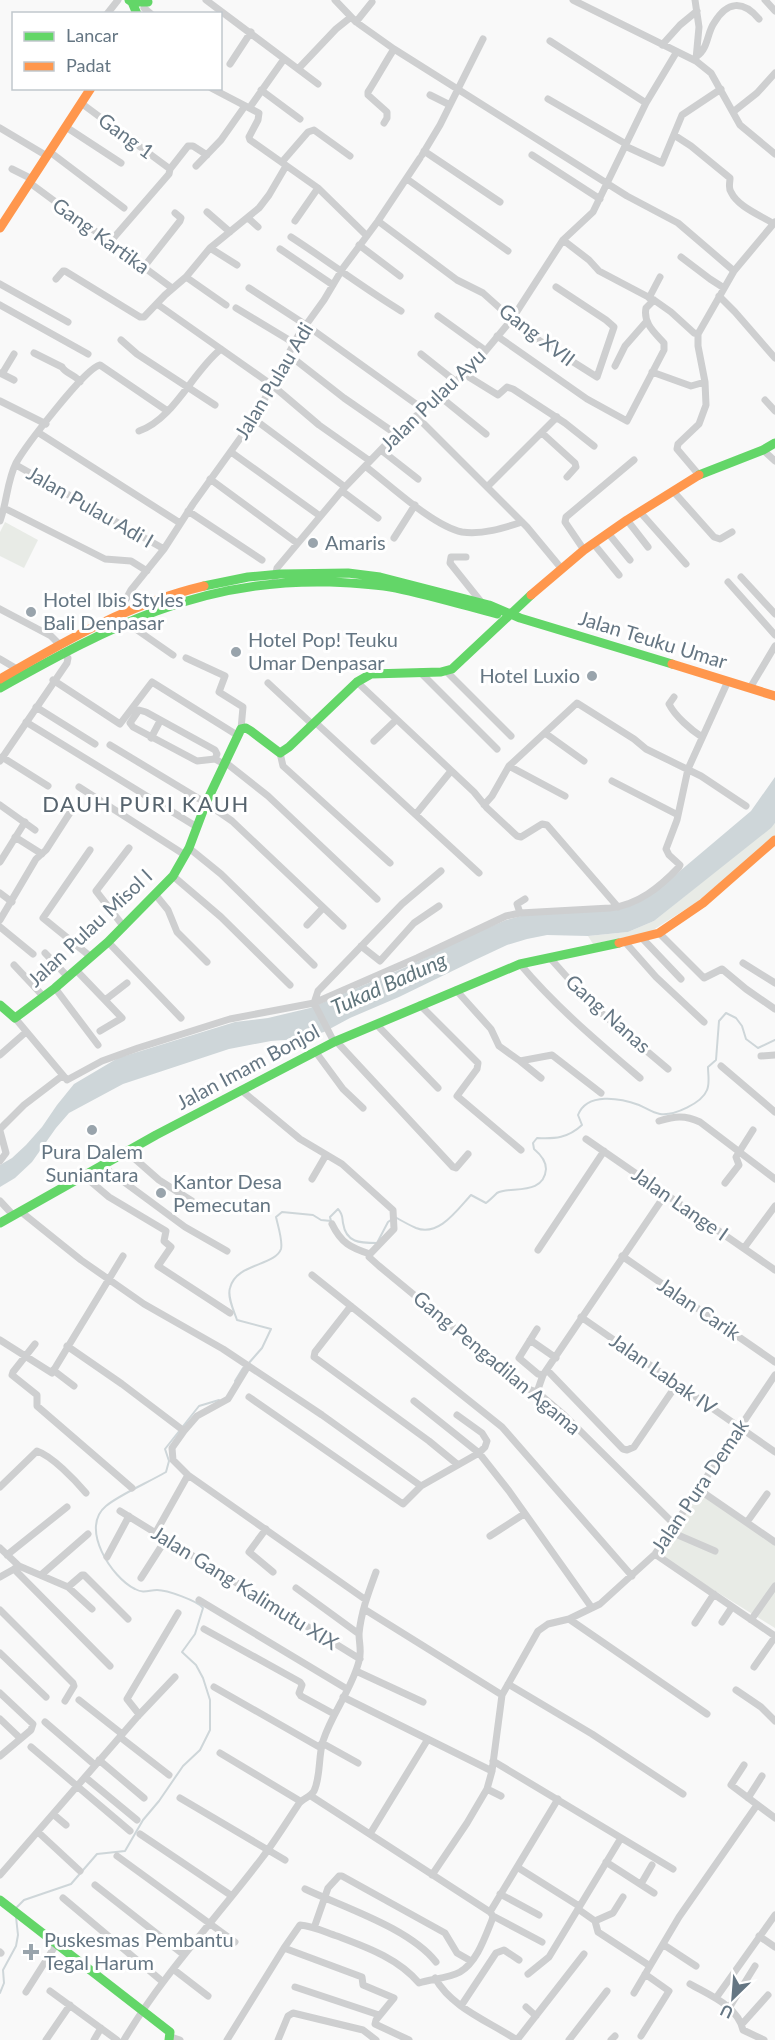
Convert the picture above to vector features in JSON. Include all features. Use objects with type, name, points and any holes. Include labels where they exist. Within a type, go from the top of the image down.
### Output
[{"type":"main road","points":[[131,1],[145,8]]},
{"type":"main road","points":[[131,1],[145,8]]},
{"type":"main road","points":[[0,228],[90,90]]},
{"type":"main road","points":[[239,732],[246,728],[280,753],[315,724],[357,682],[371,674],[447,672],[458,666],[561,568],[593,543],[699,475],[775,443]]},
{"type":"main road","name":"Jalan Teuku Umar","points":[[0,688],[61,648],[122,613],[184,591],[233,580],[340,574],[377,577],[482,603],[513,616]]},
{"type":"main road","name":"Jalan Teuku Umar","points":[[0,679],[61,648],[187,601],[275,579],[395,588],[513,616],[775,696]]},
{"type":"main road","name":"Jalan Pulau Misol I","points":[[15,1018],[44,997],[108,942],[173,876],[187,851],[206,803],[239,732]]},
{"type":"main road","name":"Jalan Imam Bonjol","points":[[0,1223],[126,1151],[315,1051],[333,1039],[377,1025],[520,964],[659,933],[703,903],[775,840]]},
{"type":"main road","points":[[2,1009],[15,1018]]},
{"type":"main road","points":[[0,1900],[170,2032],[173,2039]]},
{"type":"street","points":[[109,12],[118,0]]},
{"type":"street","points":[[206,0],[318,84]]},
{"type":"street","points":[[335,0],[353,20],[394,49],[627,196],[678,223],[734,271]]},
{"type":"street","points":[[574,0],[676,52],[696,58],[711,73],[740,125],[775,154]]},
{"type":"street","points":[[590,9],[595,0]]},
{"type":"street","points":[[695,0],[699,27],[696,58]]},
{"type":"street","points":[[765,0],[775,11]]},
{"type":"street","points":[[299,68],[336,29],[353,20],[372,2]]},
{"type":"street","points":[[696,58],[705,48],[714,22],[729,7],[737,4],[743,5],[752,10],[759,19]]},
{"type":"street","points":[[663,45],[680,25],[697,11]]},
{"type":"street","points":[[230,64],[251,32]]},
{"type":"street","name":"Jalan Pulau Adi","points":[[122,613],[123,603],[164,549],[210,479],[254,419],[294,343],[358,245],[407,179],[450,105],[483,39]]},
{"type":"street","points":[[550,41],[646,103]]},
{"type":"street","points":[[384,123],[387,112],[368,95],[368,92],[394,49]]},
{"type":"street","name":"Jalan Pulau Ayu","points":[[275,579],[278,568],[297,543],[344,489],[396,434],[473,366],[512,319],[563,240],[593,212],[646,103],[676,52]]},
{"type":"street","points":[[196,166],[261,90],[284,59]]},
{"type":"street","points":[[733,112],[757,93],[775,73]]},
{"type":"street","points":[[548,99],[626,145],[662,163],[684,113],[721,89]]},
{"type":"street","points":[[215,90],[260,115],[249,138],[318,188],[366,235]]},
{"type":"street","points":[[261,90],[300,119]]},
{"type":"street","points":[[430,95],[450,105]]},
{"type":"street","name":"Gang 1","points":[[81,104],[170,169]]},
{"type":"street","points":[[66,127],[121,163]]},
{"type":"street","points":[[0,128],[49,154],[124,208]]},
{"type":"street","points":[[56,279],[65,271],[142,318],[186,277],[210,248],[248,218],[264,202],[284,164],[308,132],[314,130],[350,156]]},
{"type":"street","points":[[674,135],[730,178],[729,189],[749,211],[774,223],[734,271],[698,334],[707,395],[704,415],[693,432],[680,442],[677,448],[699,475]]},
{"type":"street","points":[[110,242],[169,174],[170,169],[188,146],[193,146],[207,155]]},
{"type":"street","points":[[422,155],[500,202]]},
{"type":"street","points":[[532,155],[600,199]]},
{"type":"street","name":"Gang Kartika","points":[[12,169],[172,288]]},
{"type":"street","points":[[407,179],[508,251]]},
{"type":"street","points":[[295,221],[318,188]]},
{"type":"street","points":[[207,212],[230,232]]},
{"type":"street","points":[[143,268],[180,221],[181,218],[175,213]]},
{"type":"street","points":[[248,218],[258,226]]},
{"type":"street","name":"Gang XVII","points":[[378,221],[457,280],[483,293],[540,341],[597,377],[614,327],[556,287]]},
{"type":"street","points":[[291,237],[372,294],[401,311]]},
{"type":"street","points":[[563,240],[590,260],[599,271],[652,299],[698,334]]},
{"type":"street","points":[[358,245],[400,276]]},
{"type":"street","points":[[210,248],[237,265]]},
{"type":"street","points":[[280,249],[333,285]]},
{"type":"street","points":[[681,256],[724,288]]},
{"type":"street","points":[[186,277],[225,305]]},
{"type":"street","points":[[497,336],[577,393],[625,422],[664,350],[664,343],[646,322],[646,308],[660,277]]},
{"type":"street","points":[[0,284],[68,322]]},
{"type":"street","points":[[249,288],[306,325],[423,409]]},
{"type":"street","points":[[719,296],[775,358]]},
{"type":"street","points":[[157,304],[272,386],[415,505],[443,524],[463,532],[498,530],[522,522]]},
{"type":"street","points":[[0,305],[88,354]]},
{"type":"street","points":[[236,309],[294,343]]},
{"type":"street","points":[[438,316],[485,350]]},
{"type":"street","points":[[615,366],[625,346],[646,322]]},
{"type":"street","points":[[121,340],[137,354],[215,405]]},
{"type":"street","points":[[139,431],[151,426],[189,387],[204,364],[221,349]]},
{"type":"street","points":[[34,353],[62,367],[80,382]]},
{"type":"street","points":[[14,354],[1,373],[14,380]]},
{"type":"street","points":[[421,354],[455,381]]},
{"type":"street","points":[[289,355],[344,398],[396,434]]},
{"type":"street","points":[[0,521],[8,484],[16,465],[46,424],[93,368],[100,365],[166,410]]},
{"type":"street","points":[[652,372],[691,386],[705,382]]},
{"type":"street","points":[[464,374],[497,395],[500,395],[507,387],[511,388],[557,417],[594,446]]},
{"type":"street","points":[[438,395],[486,434]]},
{"type":"street","points":[[0,400],[46,424]]},
{"type":"street","points":[[765,400],[775,411]]},
{"type":"street","points":[[416,416],[522,522],[561,568]]},
{"type":"street","points":[[487,487],[557,417]]},
{"type":"street","points":[[254,419],[378,518]]},
{"type":"street","points":[[39,433],[180,523]]},
{"type":"street","points":[[542,433],[575,463],[575,468],[567,477]]},
{"type":"street","points":[[381,450],[418,479]]},
{"type":"street","points":[[763,450],[775,461]]},
{"type":"street","points":[[231,452],[320,516]]},
{"type":"street","points":[[584,550],[565,522],[566,517],[634,460]]},
{"type":"street","name":"Jalan Pulau Adi I","points":[[16,465],[164,549]]},
{"type":"street","points":[[210,479],[297,543]]},
{"type":"street","points":[[673,491],[714,537],[720,539],[732,532]]},
{"type":"street","points":[[394,538],[415,505]]},
{"type":"street","points":[[4,508],[105,559],[131,561],[147,571]]},
{"type":"street","points":[[188,511],[262,560]]},
{"type":"street","points":[[640,512],[686,564]]},
{"type":"street","points":[[627,520],[648,547]]},
{"type":"street","points":[[608,533],[630,560]]},
{"type":"street","points":[[593,543],[619,575]]},
{"type":"street","points":[[466,557],[451,557],[450,563],[482,603]]},
{"type":"street","points":[[741,577],[775,614]]},
{"type":"street","points":[[728,582],[775,635]]},
{"type":"street","points":[[0,609],[51,636],[68,660],[1,759],[48,786]]},
{"type":"street","points":[[127,624],[173,655]]},
{"type":"street","points":[[750,688],[775,646]]},
{"type":"street","points":[[53,680],[120,724],[152,682],[239,732],[243,707],[219,692],[226,677],[186,658]]},
{"type":"street","points":[[0,659],[17,669]]},
{"type":"street","points":[[420,672],[497,749]]},
{"type":"street","points":[[447,672],[511,736]]},
{"type":"street","points":[[0,1161],[6,1153],[0,1130],[24,1105],[64,1078],[102,1061],[230,1019],[314,1004],[495,920],[520,913],[618,907],[648,894],[679,867],[666,850],[678,815],[688,769],[728,681]]},
{"type":"street","points":[[357,682],[474,792],[484,805],[519,838],[542,824],[547,825],[618,907]]},
{"type":"street","points":[[268,683],[479,873]]},
{"type":"street","points":[[674,697],[669,707],[681,717],[686,726],[702,737]]},
{"type":"street","points":[[484,805],[492,796],[509,766],[574,705],[579,704],[646,749],[688,769],[746,806]]},
{"type":"street","points":[[36,707],[95,744]]},
{"type":"street","points":[[215,759],[217,754],[215,750],[139,710],[131,719],[130,723],[133,727],[197,761],[215,759],[225,763],[268,796],[377,899]]},
{"type":"street","points":[[374,741],[396,720]]},
{"type":"street","points":[[151,738],[160,721]]},
{"type":"street","points":[[26,722],[197,827]]},
{"type":"street","points":[[545,734],[584,761]]},
{"type":"street","points":[[110,745],[232,821],[343,926]]},
{"type":"street","points":[[280,753],[283,766],[390,863]]},
{"type":"street","points":[[509,766],[565,796]]},
{"type":"street","points":[[416,814],[451,771]]},
{"type":"street","points":[[612,781],[678,815]]},
{"type":"street","points":[[79,787],[187,851],[221,874],[314,965]]},
{"type":"street","points":[[0,805],[35,830]]},
{"type":"street","points":[[0,920],[36,859],[42,854],[73,808]]},
{"type":"street","points":[[0,862],[25,822]]},
{"type":"street","points":[[15,837],[42,854]]},
{"type":"street","points":[[124,927],[96,891],[129,848]]},
{"type":"street","points":[[90,850],[43,918],[91,957]]},
{"type":"street","points":[[441,870],[402,904],[320,988],[314,1004],[333,1039],[453,1167],[456,1168],[468,1154]]},
{"type":"street","points":[[173,876],[222,917],[290,985]]},
{"type":"street","points":[[0,893],[12,902]]},
{"type":"street","points":[[155,894],[168,910],[177,932],[207,962]]},
{"type":"street","points":[[520,913],[517,904],[525,900]]},
{"type":"street","points":[[361,946],[380,961],[414,923],[439,906]]},
{"type":"street","points":[[307,925],[323,908]]},
{"type":"street","points":[[0,927],[33,954]]},
{"type":"street","points":[[659,933],[704,978],[722,969],[775,1009]]},
{"type":"street","points":[[642,938],[681,979]]},
{"type":"street","points":[[108,942],[181,1018]]},
{"type":"street","points":[[625,942],[643,964],[704,1022]]},
{"type":"street","points":[[45,953],[68,977]]},
{"type":"street","name":"Gang Nanas","points":[[549,958],[592,1005],[668,1069]]},
{"type":"street","points":[[743,963],[775,983]]},
{"type":"street","points":[[520,964],[548,996],[640,1078]]},
{"type":"street","points":[[14,965],[44,997]]},
{"type":"street","points":[[76,970],[122,1018],[100,1031]]},
{"type":"street","points":[[105,1000],[127,983]]},
{"type":"street","points":[[55,988],[98,1045]]},
{"type":"street","points":[[456,990],[491,1029],[499,1046],[541,1078]]},
{"type":"street","points":[[420,1005],[478,1063],[477,1070],[457,1094],[493,1128],[522,1150]]},
{"type":"street","points":[[15,1018],[64,1078]]},
{"type":"street","points":[[377,1025],[438,1088]]},
{"type":"street","points":[[0,1055],[26,1032]]},
{"type":"street","points":[[315,1051],[343,1089],[363,1108]]},
{"type":"street","points":[[520,1061],[552,1055],[600,1093]]},
{"type":"street","points":[[761,1056],[775,1055]]},
{"type":"street","points":[[721,1066],[775,1112]]},
{"type":"street","points":[[241,1090],[300,1139],[354,1173],[393,1210],[394,1229],[370,1254],[348,1247],[332,1224]]},
{"type":"street","points":[[659,1121],[675,1116],[688,1116],[700,1122],[775,1179]]},
{"type":"street","points":[[724,1183],[739,1165],[736,1157],[753,1130]]},
{"type":"street","name":"Jalan Lange I","points":[[586,1139],[775,1270]]},
{"type":"street","points":[[126,1151],[159,1180],[192,1201]]},
{"type":"street","points":[[538,1250],[604,1151]]},
{"type":"street","points":[[312,1179],[326,1155]]},
{"type":"street","points":[[101,1166],[185,1227],[227,1251]]},
{"type":"street","points":[[83,1176],[109,1197],[166,1231],[164,1241],[171,1247],[158,1266],[230,1313]]},
{"type":"street","points":[[537,1392],[545,1372],[665,1195]]},
{"type":"street","points":[[0,1201],[139,1300],[246,1364],[421,1486]]},
{"type":"street","points":[[744,1248],[775,1206]]},
{"type":"street","name":"Gang Pengadilan Agama","points":[[370,1254],[369,1257],[379,1266],[528,1389],[537,1392],[571,1422],[675,1525]]},
{"type":"street","points":[[0,1340],[52,1373],[123,1256]]},
{"type":"street","name":"Jalan Carik","points":[[622,1257],[775,1362]]},
{"type":"street","points":[[312,1275],[502,1427],[632,1576]]},
{"type":"street","points":[[351,1306],[315,1352],[315,1358],[457,1464]]},
{"type":"street","points":[[172,1320],[176,1312]]},
{"type":"street","name":"Jalan Labak IV","points":[[581,1317],[775,1452]]},
{"type":"street","points":[[537,1329],[519,1358],[538,1374],[545,1372]]},
{"type":"street","points":[[530,1340],[556,1358]]},
{"type":"street","points":[[35,1344],[12,1375],[37,1395],[37,1406],[132,1488]]},
{"type":"street","points":[[67,1346],[181,1429]]},
{"type":"street","points":[[246,1364],[228,1399],[197,1416],[181,1429],[171,1452],[174,1462],[366,1600]]},
{"type":"street","points":[[53,1370],[74,1386]]},
{"type":"street","points":[[545,1372],[623,1449],[627,1450],[631,1450],[677,1384]]},
{"type":"street","name":"Jalan Pura Demak","points":[[432,1875],[487,1789],[492,1771],[502,1695],[538,1631],[548,1624],[592,1608],[655,1554],[775,1375]]},
{"type":"street","points":[[249,1397],[403,1504],[421,1486],[479,1453],[486,1444],[485,1437],[457,1415]]},
{"type":"street","points":[[414,1401],[479,1453],[592,1608]]},
{"type":"street","points":[[0,1487],[37,1451],[66,1473],[86,1493]]},
{"type":"street","points":[[156,1532],[188,1474]]},
{"type":"street","points":[[698,1489],[775,1542]]},
{"type":"street","points":[[747,1522],[767,1494]]},
{"type":"street","points":[[7,1555],[67,1507]]},
{"type":"street","name":"Jalan Gang Kalimutu XIX","points":[[120,1511],[360,1659]]},
{"type":"street","points":[[490,1536],[524,1514]]},
{"type":"street","name":"Jalan Gang Kalimutu XIX","points":[[107,1557],[129,1516]]},
{"type":"street","points":[[266,1529],[249,1552],[273,1572]]},
{"type":"street","points":[[671,1532],[715,1551]]},
{"type":"street","points":[[41,1575],[88,1534]]},
{"type":"street","points":[[141,1578],[166,1539]]},
{"type":"street","points":[[0,1548],[16,1568],[110,1666]]},
{"type":"street","points":[[655,1554],[775,1637],[754,1667]]},
{"type":"street","points":[[0,1577],[16,1568],[41,1575],[68,1587],[92,1609]]},
{"type":"street","points":[[124,2040],[141,2011],[173,1968],[268,1851],[300,1801],[311,1796],[316,1787],[322,1746],[334,1714],[360,1659],[359,1634],[366,1600],[376,1572]]},
{"type":"street","points":[[68,1587],[84,1575],[128,1619]]},
{"type":"street","points":[[751,1620],[775,1586]]},
{"type":"street","points":[[296,1588],[359,1634]]},
{"type":"street","points":[[695,1623],[714,1594]]},
{"type":"street","points":[[200,1600],[347,1689]]},
{"type":"street","points":[[722,1622],[732,1607]]},
{"type":"street","points":[[364,1609],[502,1695]]},
{"type":"street","points":[[0,1610],[73,1683],[73,1688],[65,1701]]},
{"type":"street","points":[[138,1716],[127,1698],[178,1613]]},
{"type":"street","points":[[569,1618],[707,1714]]},
{"type":"street","points":[[204,1629],[300,1682],[302,1685],[300,1694],[334,1714]]},
{"type":"street","points":[[0,1653],[46,1697]]},
{"type":"street","points":[[356,1671],[423,1702]]},
{"type":"street","points":[[0,1875],[174,1677]]},
{"type":"street","points":[[508,1684],[591,1734],[683,1794]]},
{"type":"street","points":[[213,1687],[358,1763]]},
{"type":"street","points":[[736,1690],[761,1707],[775,1721]]},
{"type":"street","points":[[0,1693],[33,1724],[33,1728],[1,1754]]},
{"type":"street","points":[[343,1697],[492,1771]]},
{"type":"street","points":[[79,1700],[169,1775]]},
{"type":"street","points":[[0,1719],[20,1738]]},
{"type":"street","points":[[45,1722],[144,1798]]},
{"type":"street","points":[[370,1834],[428,1739]]},
{"type":"street","points":[[31,1747],[130,1831]]},
{"type":"street","points":[[220,1753],[300,1801]]},
{"type":"street","points":[[493,1761],[673,1869]]},
{"type":"street","points":[[744,1765],[731,1785],[775,1818]]},
{"type":"street","points":[[748,1798],[762,1776]]},
{"type":"street","points":[[85,1777],[137,1820]]},
{"type":"street","points":[[487,1789],[501,1796]]},
{"type":"street","points":[[311,1796],[491,1914],[542,1942]]},
{"type":"street","points":[[180,1798],[285,1860]]},
{"type":"street","points":[[227,2040],[300,1925],[314,1928],[388,1957],[419,1983],[460,1972],[471,1961],[487,1933],[491,1914],[501,1894],[558,1799]]},
{"type":"street","points":[[634,1993],[692,1899],[757,1805]]},
{"type":"street","points":[[54,1814],[66,1825]]},
{"type":"street","points":[[38,1832],[80,1871]]},
{"type":"street","points":[[140,1834],[232,1896]]},
{"type":"street","points":[[528,1974],[549,1957],[621,1838]]},
{"type":"street","points":[[117,1856],[235,1942]]},
{"type":"street","points":[[606,1862],[654,1893]]},
{"type":"street","points":[[641,1884],[652,1865]]},
{"type":"street","points":[[517,1867],[595,1921],[598,1932],[650,1966]]},
{"type":"street","points":[[314,1928],[328,1888],[339,1876],[345,1877],[445,1933],[457,1953],[471,1961]]},
{"type":"street","points":[[95,1885],[184,1955]]},
{"type":"street","points":[[305,1889],[400,1934],[430,1954],[436,1962]]},
{"type":"street","points":[[501,1894],[539,1915]]},
{"type":"street","points":[[595,1921],[613,1913],[623,1897]]},
{"type":"street","points":[[63,1898],[163,1982]]},
{"type":"street","points":[[716,1998],[775,1915]]},
{"type":"street","points":[[759,1936],[775,1947]]},
{"type":"street","points":[[26,1992],[57,1943]]},
{"type":"street","points":[[664,1945],[696,1966]]},
{"type":"street","points":[[284,1948],[362,1977],[363,1985],[394,1998],[379,2015],[375,2024],[409,2040]]},
{"type":"street","points":[[461,2006],[496,1953],[504,1950],[519,1960]]},
{"type":"street","points":[[435,1978],[443,1992],[461,2006],[517,2040],[584,1954]]},
{"type":"street","points":[[729,2008],[755,1966]]},
{"type":"street","points":[[173,1968],[208,1996]]},
{"type":"street","points":[[641,2036],[669,1991],[645,1974]]},
{"type":"street","points":[[690,1984],[716,1998],[743,2023]]},
{"type":"street","points":[[295,1987],[379,2015]]},
{"type":"street","points":[[51,1991],[117,2040]]},
{"type":"street","points":[[569,2040],[607,1991]]},
{"type":"street","points":[[764,2040],[742,2028],[743,2023],[768,1995]]},
{"type":"street","points":[[48,2040],[70,2005]]},
{"type":"street","points":[[526,2007],[537,2016]]},
{"type":"street","points":[[278,2040],[288,2016],[292,2013],[355,2027],[376,2040]]},
{"type":"street","points":[[94,2040],[100,2028]]},
{"type":"shaded area","points":[[5,522],[38,540],[24,568],[0,556],[0,532]]},
{"type":"shaded area","points":[[775,823],[775,836],[697,902],[650,932],[593,944],[588,936],[628,932],[654,921]]},
{"type":"shaded area","points":[[697,1492],[775,1545],[775,1628],[659,1556]]},
{"type":"water","name":"Tukad Badung","points":[[775,777],[775,823],[771,828],[654,921],[628,932],[588,936],[547,935],[507,945],[324,1032],[298,1039],[271,1041],[229,1049],[123,1084],[69,1113],[32,1162],[15,1178],[0,1187],[0,1165],[26,1145],[74,1084],[118,1058],[235,1022],[268,1018],[310,1008],[406,967],[506,920],[532,913],[611,910],[661,887],[751,811]]},
{"type":"waterway","points":[[248,1364],[262,1348],[271,1329],[237,1320],[229,1292],[234,1280],[240,1274],[271,1259],[281,1249],[276,1217],[282,1212],[313,1215],[321,1220],[331,1221],[330,1217],[338,1209],[342,1214],[347,1235],[355,1241],[365,1243],[377,1243],[388,1222],[395,1217],[416,1228],[432,1229],[454,1214],[471,1195],[486,1203],[497,1193],[533,1187],[539,1183],[544,1177],[546,1166],[534,1149],[533,1143],[537,1138],[561,1137],[572,1133],[582,1125],[578,1115],[589,1103],[605,1099],[623,1100],[657,1113],[666,1114],[687,1108],[700,1100],[708,1087],[708,1067],[716,1060],[719,1021],[726,1013],[736,1018],[742,1026],[746,1039],[758,1048],[775,1040]]},
{"type":"waterway","points":[[235,1381],[243,1368]]},
{"type":"waterway","points":[[16,1908],[24,1900],[71,1884],[97,1854],[125,1851],[143,1820],[183,1766],[200,1750],[210,1730],[210,1700],[203,1678],[196,1665],[182,1652],[195,1634],[203,1608],[175,1594],[162,1590],[141,1591],[126,1583],[109,1564],[102,1552],[97,1539],[96,1527],[99,1515],[106,1506],[166,1472],[169,1461],[165,1449],[199,1406],[219,1400]]},
{"type":"waterway","points":[[0,1993],[4,1983],[3,1970],[16,1946],[18,1935],[16,1917]]},
{"type":"traffic: fast","points":[[129,0],[148,2]]},
{"type":"traffic: fast","points":[[132,2],[136,12]]},
{"type":"traffic: fast","points":[[699,475],[775,443]]},
{"type":"traffic: fast","points":[[204,586],[248,577],[281,574],[348,573],[380,577],[489,605],[520,618],[672,664]]},
{"type":"traffic: fast","points":[[0,688],[79,645],[156,611],[196,598],[237,589],[281,583],[328,582],[371,585],[409,591],[497,614]]},
{"type":"traffic: fast","points":[[0,1005],[15,1018],[55,988],[108,942],[173,876],[189,848],[206,803],[241,729],[246,728],[251,731],[280,753],[357,682],[371,674],[441,672],[452,669],[531,595]]},
{"type":"traffic: fast","points":[[0,1223],[156,1135],[334,1042],[520,964],[619,943]]},
{"type":"traffic: fast","points":[[0,1900],[170,2032],[169,2040]]},
{"type":"traffic: slow","points":[[0,228],[90,90]]},
{"type":"traffic: slow","points":[[531,595],[584,550],[699,475]]},
{"type":"traffic: slow","points":[[0,679],[74,637],[124,613],[204,586]]},
{"type":"traffic: slow","points":[[672,664],[775,696]]},
{"type":"traffic: slow","points":[[619,943],[659,933],[703,903],[775,840]]},
{"type":"place","name":"Amaris","points":[[313,543]]},
{"type":"place","name":"Hotel Ibis Styles Bali Denpasar","points":[[31,612]]},
{"type":"place","name":"Hotel Pop! Teuku Umar Denpasar","points":[[236,652]]},
{"type":"place","name":"Hotel Luxio","points":[[592,676]]},
{"type":"place","name":"Pura Dalem Suniantara","points":[[92,1130]]},
{"type":"place","name":"Kantor Desa Pemecutan","points":[[161,1193]]},
{"type":"place","name":"Puskesmas Pembantu Tegal Harum","points":[[31,1952]]},
{"type":"district","name":"DAUH PURI KAUH","points":[[146,804]]}]
